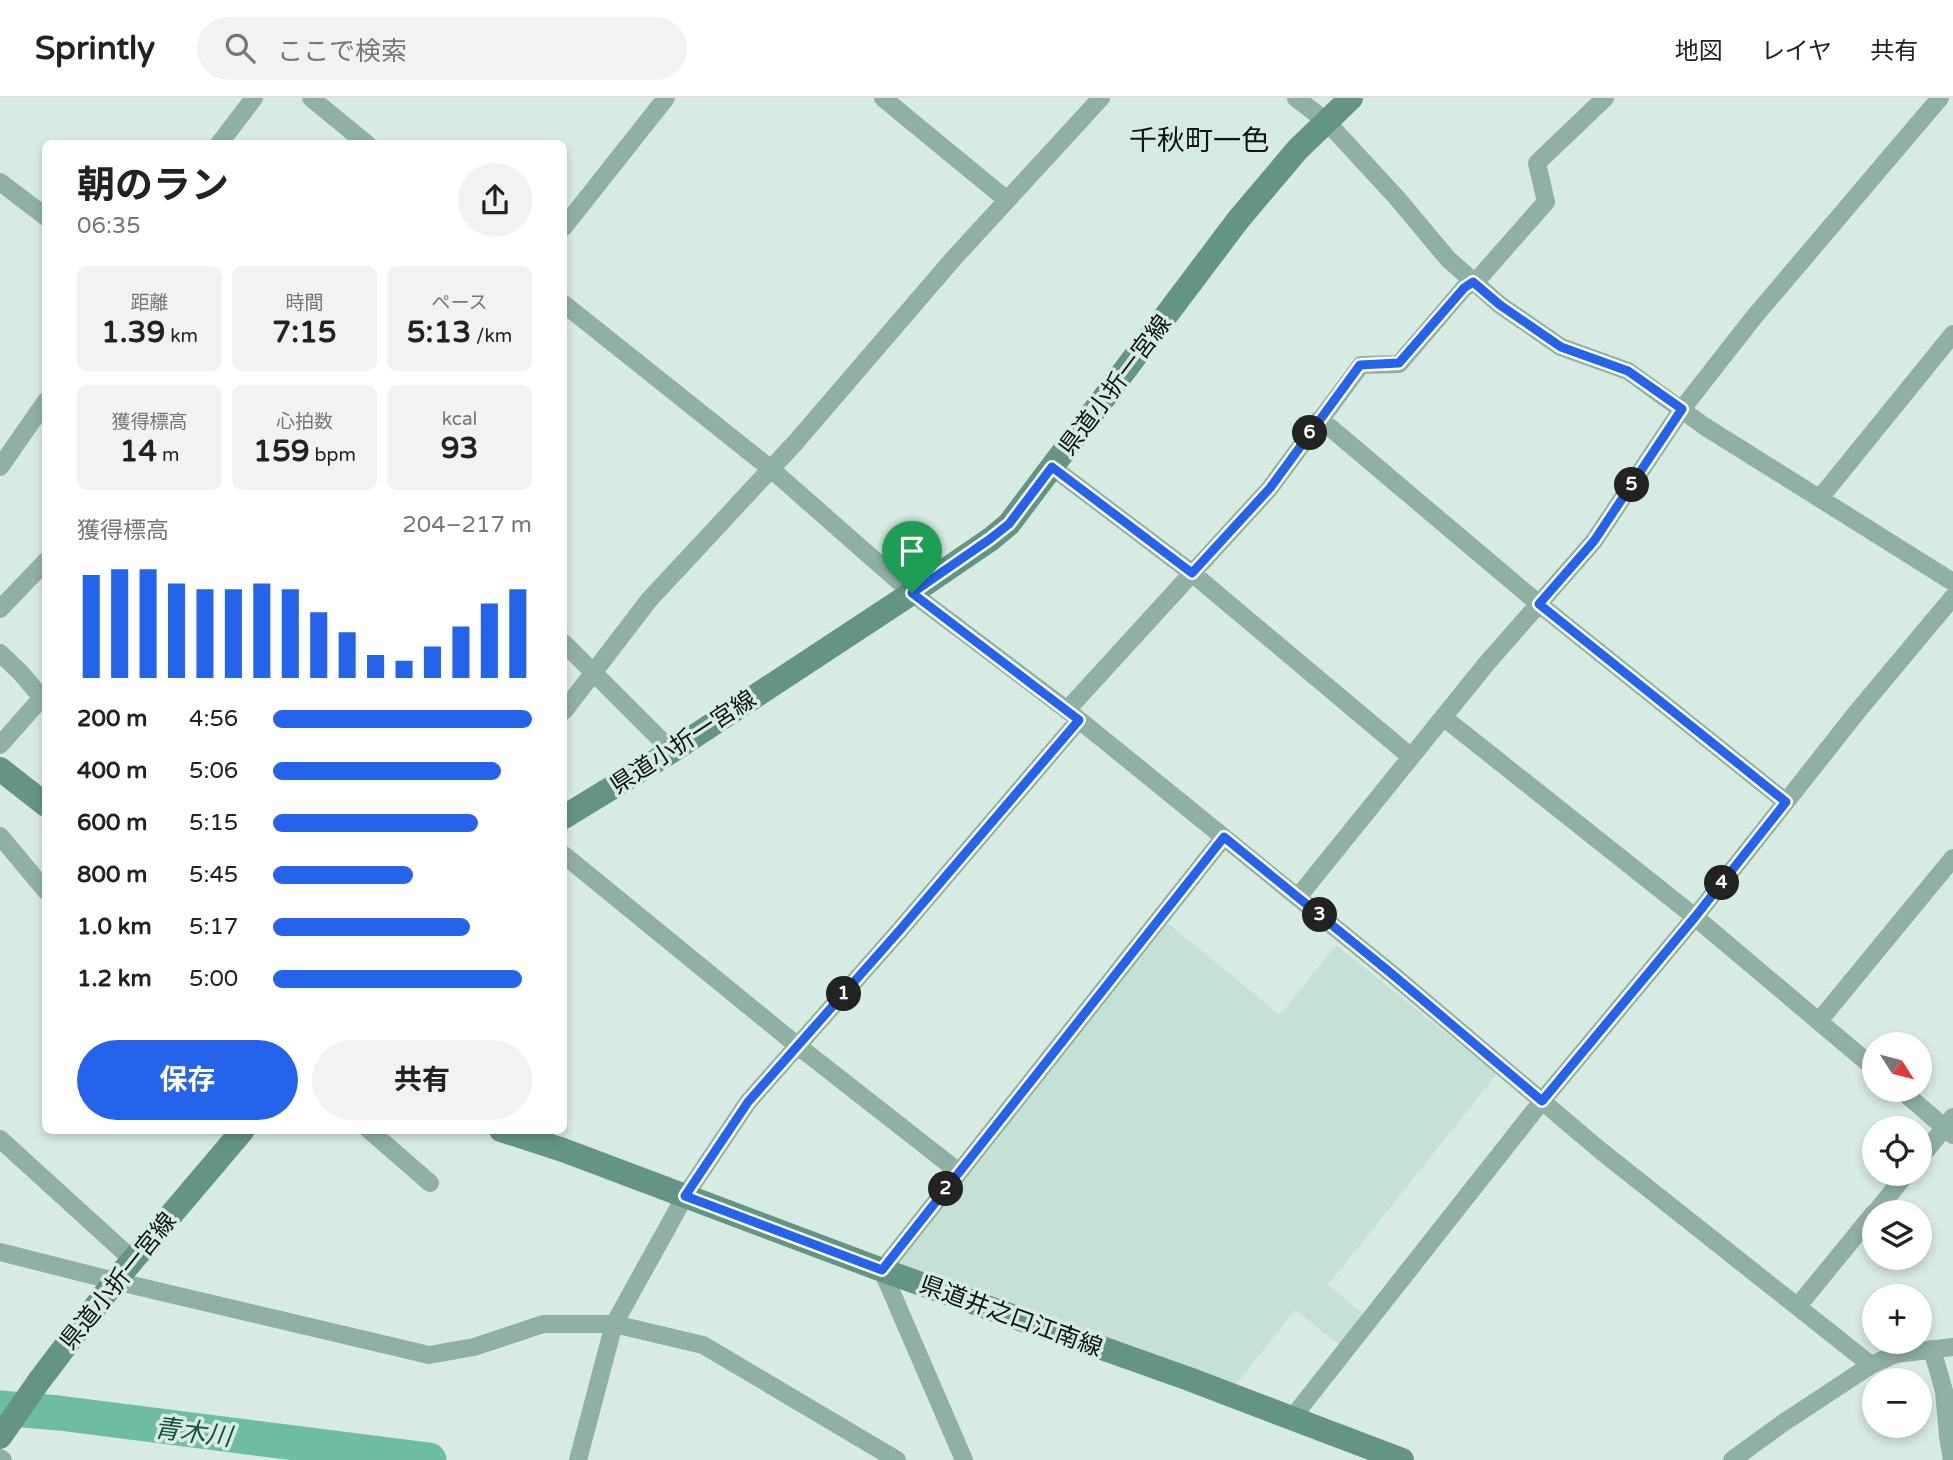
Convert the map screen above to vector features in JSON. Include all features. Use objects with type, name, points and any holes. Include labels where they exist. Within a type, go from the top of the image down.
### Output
[{"type":"main road","name":"県道小折一宮線","points":[[567,815],[672,751],[912,593],[1009,524],[1238,220],[1298,149],[1351,98]]},
{"type":"main road","points":[[0,769],[42,802]]},
{"type":"main road","name":"県道小折一宮線","points":[[0,1437],[115,1281],[240,1134]]},
{"type":"main road","name":"県道井之口江南線","points":[[513,1134],[563,1150],[882,1270],[1189,1379],[1402,1460]]},
{"type":"street","points":[[222,140],[254,98]]},
{"type":"street","points":[[311,98],[362,140]]},
{"type":"street","points":[[567,223],[666,98]]},
{"type":"street","points":[[883,98],[1007,200]]},
{"type":"street","points":[[567,707],[649,600],[771,469],[954,258],[1101,98]]},
{"type":"street","points":[[1296,98],[1326,121],[1397,198],[1448,259],[1500,305],[1561,347],[1628,371],[1704,426],[1953,582]]},
{"type":"street","points":[[578,1460],[614,1324],[685,1196],[748,1102],[899,931],[1073,715],[1192,573],[1270,488],[1360,365],[1399,363],[1464,288],[1487,270],[1546,202],[1537,163],[1605,98]]},
{"type":"street","points":[[1298,897],[1487,663],[1594,541],[1682,409],[1754,317],[1940,98]]},
{"type":"street","points":[[3,191],[42,215]]},
{"type":"street","points":[[567,306],[771,469],[912,593],[1073,715],[1298,897],[1612,1160],[1871,1365]]},
{"type":"street","points":[[1820,498],[1953,334]]},
{"type":"street","points":[[0,467],[42,407]]},
{"type":"street","points":[[1320,419],[1539,604],[1786,802]]},
{"type":"street","points":[[1052,467],[1192,573],[1411,757]]},
{"type":"street","points":[[0,608],[42,565]]},
{"type":"street","points":[[1292,1418],[1542,1101],[1695,917],[1857,712],[1953,597]]},
{"type":"street","points":[[567,646],[672,751]]},
{"type":"street","points":[[0,653],[42,696]]},
{"type":"street","points":[[0,745],[42,700]]},
{"type":"street","points":[[1443,718],[1695,917],[1862,1058]]},
{"type":"street","points":[[0,836],[42,886]]},
{"type":"street","points":[[964,1460],[882,1270],[1224,837]]},
{"type":"street","points":[[567,857],[798,1046],[959,1172]]},
{"type":"street","points":[[1819,1021],[1953,858]]},
{"type":"street","points":[[1916,1102],[1950,1127],[1932,1146]]},
{"type":"street","points":[[374,1134],[430,1183]]},
{"type":"street","points":[[0,1139],[133,1260]]},
{"type":"street","points":[[1885,1200],[1896,1186]]},
{"type":"street","points":[[1798,1307],[1862,1228]]},
{"type":"street","points":[[0,1252],[429,1355],[474,1347],[543,1324],[614,1324],[704,1345],[897,1460]]},
{"type":"street","points":[[1952,1460],[1944,1391],[1932,1349],[1953,1347]]},
{"type":"street","points":[[1732,1460],[1871,1365],[1896,1354]]},
{"type":"shaded area","points":[[1168,923],[1280,1015],[1336,945],[1497,1074],[1328,1285],[1366,1316],[1342,1347],[1295,1310],[1234,1387],[898,1265],[898,1255]]},
{"type":"waterway","name":"青木川","points":[[0,1408],[59,1413],[429,1460]]},
{"type":"district","name":"千秋町一色","points":[[1199,140]]},
{"type":"route","points":[[1473,282],[1500,305],[1561,347],[1628,371],[1682,409],[1594,541],[1539,604],[1786,802],[1695,917],[1542,1101],[1224,837],[882,1270],[685,1196],[748,1102],[899,931],[1079,720],[912,593],[1009,524],[1052,467],[1192,573],[1270,488],[1360,365],[1399,363],[1464,288],[1473,282]]}]
